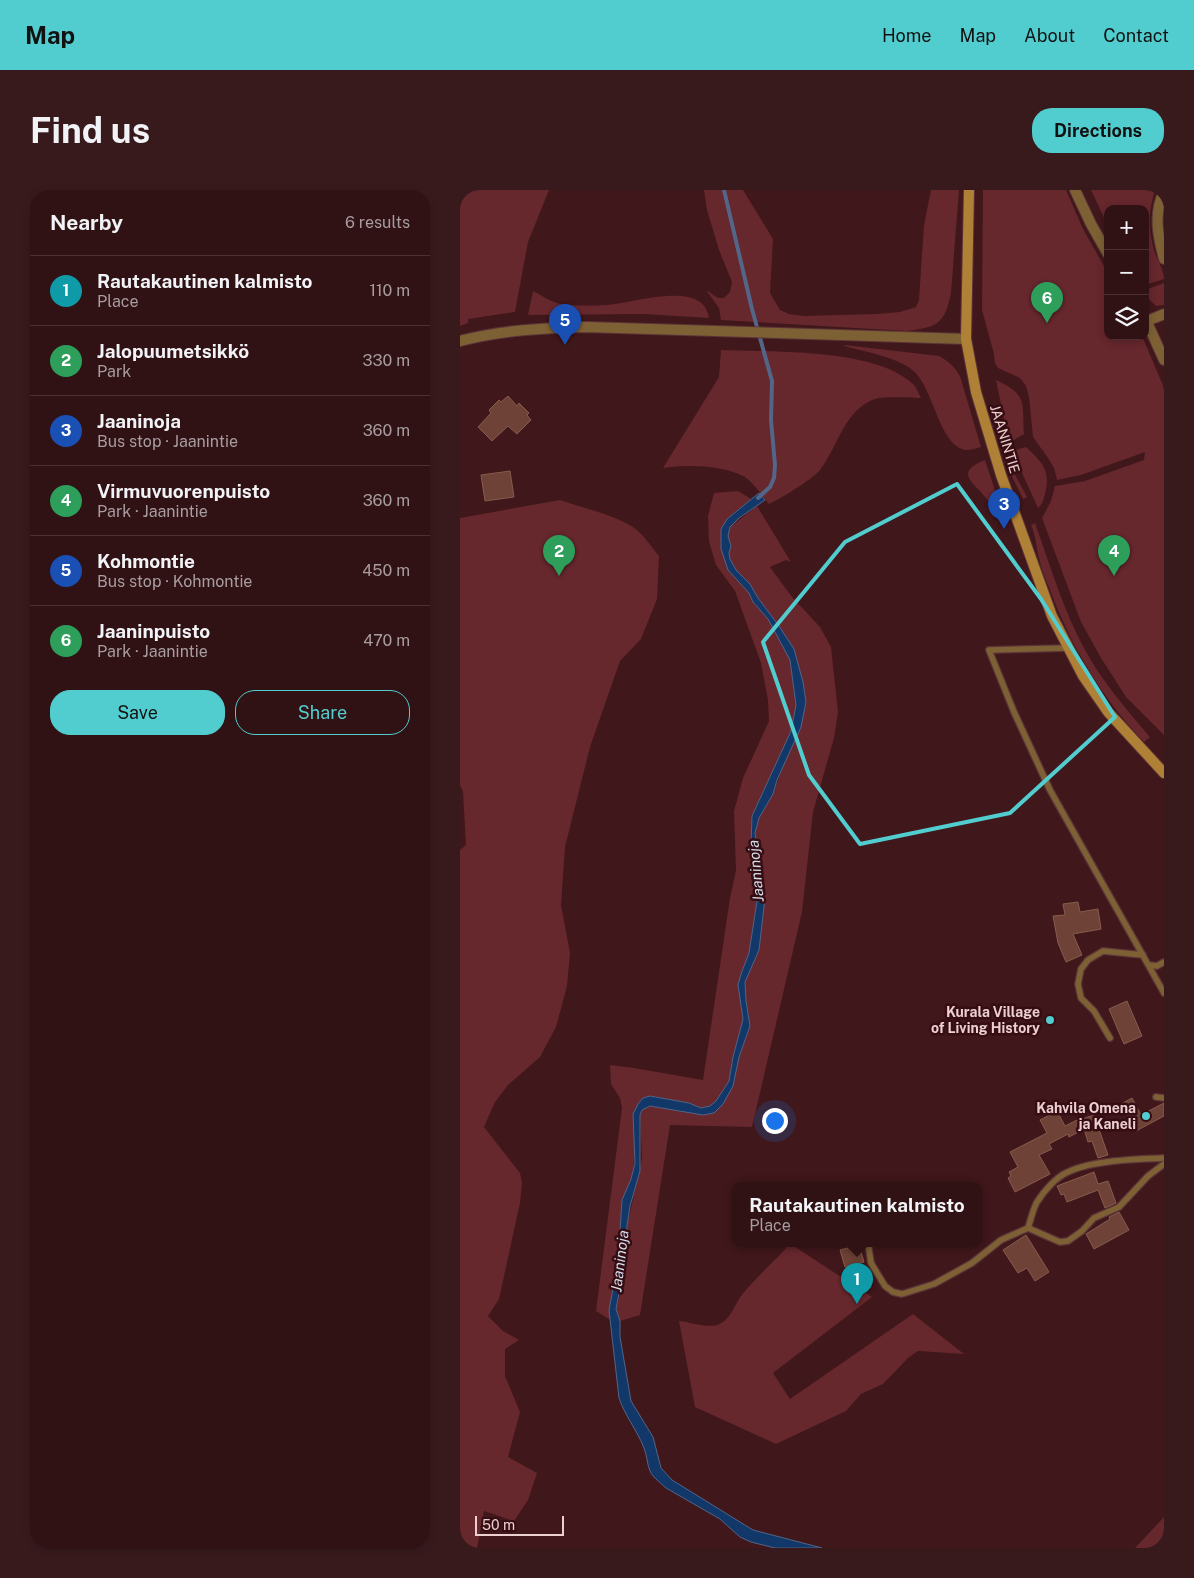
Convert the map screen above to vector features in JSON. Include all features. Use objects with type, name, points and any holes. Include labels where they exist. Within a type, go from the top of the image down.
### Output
[{"type":"main road","name":"JAANINTIE","points":[[969,190],[966,339],[976,392],[1001,475],[1052,616],[1083,676],[1108,712],[1164,773]]},
{"type":"street","points":[[1075,190],[1106,250]]},
{"type":"street","points":[[1164,192],[1157,220],[1164,260]]},
{"type":"street","points":[[1149,318],[1164,314]]},
{"type":"street","points":[[1149,326],[1164,360]]},
{"type":"street","points":[[460,340],[506,332],[586,327],[966,339]]},
{"type":"lane","points":[[1068,648],[989,650],[1014,712],[1050,790],[1164,993]]},
{"type":"lane","points":[[1110,1038],[1094,1011],[1082,998],[1078,984],[1081,969],[1088,960],[1103,952],[1143,955]]},
{"type":"lane","points":[[1149,965],[1157,966],[1164,962]]},
{"type":"lane","points":[[1156,1097],[1164,1098]]},
{"type":"lane","points":[[1028,1228],[1036,1204],[1049,1187],[1066,1172],[1122,1160],[1164,1158]]},
{"type":"lane","points":[[869,1247],[871,1263],[885,1286],[893,1292],[902,1294],[934,1284],[972,1263],[1001,1240],[1028,1228],[1060,1242],[1068,1240],[1094,1218],[1119,1207],[1148,1176],[1164,1164]]},
{"type":"highlighted area","points":[[957,484],[1041,599],[1115,717],[1010,813],[860,844],[809,775],[763,642],[845,542]]},
{"type":"shaded area","points":[[460,190],[549,190],[528,242],[515,312],[468,319],[468,323],[460,326]]},
{"type":"shaded area","points":[[704,190],[743,190],[773,239],[770,293],[780,310],[789,314],[804,316],[877,314],[900,312],[916,307],[919,300],[924,225],[931,190],[959,190],[951,293],[946,311],[942,318],[933,325],[907,331],[721,320],[719,308],[706,290],[718,298],[724,298],[730,292],[732,282],[719,250],[707,210]]},
{"type":"shaded area","points":[[983,190],[1066,190],[1083,229],[1104,266],[1104,340],[1144,340],[1164,389],[1164,735],[1126,697],[1101,658],[1081,622],[1042,518],[1051,501],[1055,486],[1085,481],[1144,460],[1145,452],[1081,475],[1057,480],[1054,468],[1033,437],[1026,386],[1020,378],[998,368],[995,363],[982,310]]},
{"type":"shaded area","points":[[1091,190],[1155,190],[1151,206],[1150,229],[1156,256],[1164,279],[1149,284],[1149,205],[1104,205],[1104,218]]},
{"type":"shaded area","points":[[1164,283],[1164,305],[1156,306],[1149,299],[1149,289]]},
{"type":"shaded area","points":[[533,291],[554,302],[567,305],[615,304],[647,298],[680,296],[694,299],[704,306],[709,318],[644,314],[528,315]]},
{"type":"shaded area","points":[[845,345],[939,356],[948,362],[960,376],[981,447],[966,450],[957,446],[949,438],[919,377],[911,369],[888,358]]},
{"type":"shaded area","points":[[721,350],[823,354],[876,364],[897,373],[914,385],[921,398],[880,398],[864,404],[849,420],[820,470],[804,483],[769,504],[748,479],[736,473],[705,466],[663,468],[719,377]]},
{"type":"shaded area","points":[[996,380],[1014,390],[1023,407],[1024,434],[1009,443]]},
{"type":"shaded area","points":[[1026,447],[1041,463],[1046,473],[1047,486],[1042,503],[1038,508],[1012,451]]},
{"type":"shaded area","points":[[1006,458],[1027,497],[1023,499],[1004,460]]},
{"type":"shaded area","points":[[985,460],[999,507],[995,508],[968,476],[973,466]]},
{"type":"shaded area","points":[[738,491],[751,499],[727,519],[728,570],[749,593],[753,602],[768,619],[790,660],[796,705],[791,731],[752,816],[751,845],[758,892],[749,953],[738,985],[743,1019],[729,1081],[716,1101],[710,1106],[701,1108],[689,1103],[650,1096],[638,1104],[633,1173],[622,1200],[618,1262],[609,1310],[612,1321],[596,1311],[622,1108],[620,1098],[611,1084],[610,1065],[703,1080],[730,898],[736,871],[734,811],[743,778],[769,721],[768,700],[761,663],[735,591],[716,565],[709,541],[708,516],[714,493]]},
{"type":"shaded area","points":[[560,500],[625,522],[647,540],[659,556],[657,599],[641,639],[620,661],[590,747],[565,847],[561,905],[570,953],[567,986],[556,1027],[540,1057],[508,1085],[495,1102],[484,1127],[520,1173],[522,1183],[520,1203],[499,1299],[488,1316],[503,1331],[519,1340],[505,1349],[505,1376],[520,1412],[508,1457],[537,1473],[528,1500],[514,1521],[484,1511],[477,1548],[460,1548],[460,850],[466,845],[463,792],[460,785],[460,518]]},
{"type":"shaded area","points":[[757,506],[791,562],[786,560],[770,567],[792,597],[820,627],[831,647],[838,712],[834,738],[813,812],[802,912],[752,1127],[670,1125],[640,1315],[620,1321],[616,1309],[620,1294],[627,1226],[642,1159],[640,1115],[643,1109],[650,1106],[703,1115],[723,1104],[750,1026],[745,982],[759,950],[764,898],[755,833],[759,818],[773,794],[806,702],[779,626],[750,584],[736,570],[730,559],[731,546],[728,536],[730,527]]},
{"type":"shaded area","points":[[1035,523],[1057,587],[1076,633],[1106,683],[1150,737],[1144,742],[1114,707],[1077,650],[1057,608],[1041,565],[1031,525]]},
{"type":"shaded area","points":[[795,1247],[872,1297],[773,1373],[790,1399],[913,1314],[964,1354],[918,1351],[908,1358],[883,1384],[861,1394],[846,1411],[776,1444],[695,1407],[679,1321],[708,1326],[721,1323],[728,1317],[746,1290],[786,1248]]},
{"type":"shaded area","points":[[1164,1517],[1164,1548],[1135,1548]]},
{"type":"water","points":[[759,493],[765,500],[739,518],[730,527],[728,536],[731,546],[730,559],[736,570],[750,584],[794,649],[806,702],[801,727],[777,780],[773,794],[759,818],[755,833],[765,898],[759,950],[745,982],[750,1026],[739,1057],[733,1086],[723,1104],[714,1113],[703,1115],[650,1106],[642,1110],[640,1115],[640,1171],[630,1206],[626,1258],[616,1309],[620,1321],[620,1337],[631,1401],[653,1437],[661,1468],[672,1480],[753,1530],[822,1548],[775,1548],[751,1542],[740,1537],[720,1519],[666,1488],[651,1474],[641,1441],[619,1398],[609,1310],[618,1262],[622,1200],[631,1179],[635,1163],[633,1114],[643,1098],[650,1096],[689,1103],[701,1108],[710,1106],[716,1101],[729,1081],[743,1019],[738,985],[749,953],[758,891],[751,845],[752,816],[791,731],[796,705],[790,660],[768,619],[753,602],[749,593],[728,570],[721,549],[721,529],[727,519]]},
{"type":"building","points":[[508,396],[517,406],[519,403],[529,413],[527,415],[531,420],[517,434],[508,426],[492,441],[478,427],[491,413],[489,410],[499,400],[501,402]]},
{"type":"building","points":[[510,471],[514,497],[485,501],[481,475]]},
{"type":"building","points":[[1078,902],[1080,912],[1098,909],[1101,929],[1073,934],[1082,955],[1066,962],[1058,943],[1053,916],[1065,915],[1063,904]]},
{"type":"building","points":[[1127,1001],[1142,1036],[1124,1044],[1109,1009]]},
{"type":"building","points":[[1132,1098],[1141,1115],[1164,1103],[1164,1116],[1136,1131],[1121,1104]]},
{"type":"building","points":[[1057,1111],[1065,1126],[1094,1115],[1108,1155],[1098,1158],[1092,1141],[1088,1142],[1084,1129],[1069,1137],[1068,1134],[1049,1144],[1052,1149],[1039,1155],[1050,1174],[1015,1192],[1008,1178],[1011,1176],[1009,1172],[1018,1167],[1010,1152],[1047,1133],[1040,1120]]},
{"type":"building","points":[[1094,1172],[1098,1184],[1108,1181],[1116,1203],[1105,1208],[1098,1190],[1067,1202],[1064,1194],[1061,1195],[1057,1186]]},
{"type":"building","points":[[1119,1212],[1129,1230],[1094,1249],[1086,1234]]},
{"type":"building","points":[[1026,1235],[1049,1272],[1035,1281],[1027,1268],[1018,1273],[1003,1250]]},
{"type":"building","points":[[860,1247],[864,1262],[845,1267],[840,1250]]},
{"type":"waterway","name":"Jaaninoja","points":[[724,190],[752,309],[772,381],[771,420],[775,465],[774,478],[770,487],[758,498]]},
{"type":"place","name":"Jaaninpuisto","points":[[1047,323]]},
{"type":"place","name":"Kohmontie","points":[[565,345]]},
{"type":"place","name":"Jaaninoja","points":[[1004,529]]},
{"type":"place","name":"Jalopuumetsikkö","points":[[559,576]]},
{"type":"place","name":"Virmuvuorenpuisto","points":[[1114,576]]},
{"type":"place","name":"Kurala Village of Living History","points":[[1050,1020]]},
{"type":"place","name":"Kahvila Omena ja Kaneli","points":[[1146,1116]]},
{"type":"place","name":"Rautakautinen kalmisto","points":[[857,1304]]}]
